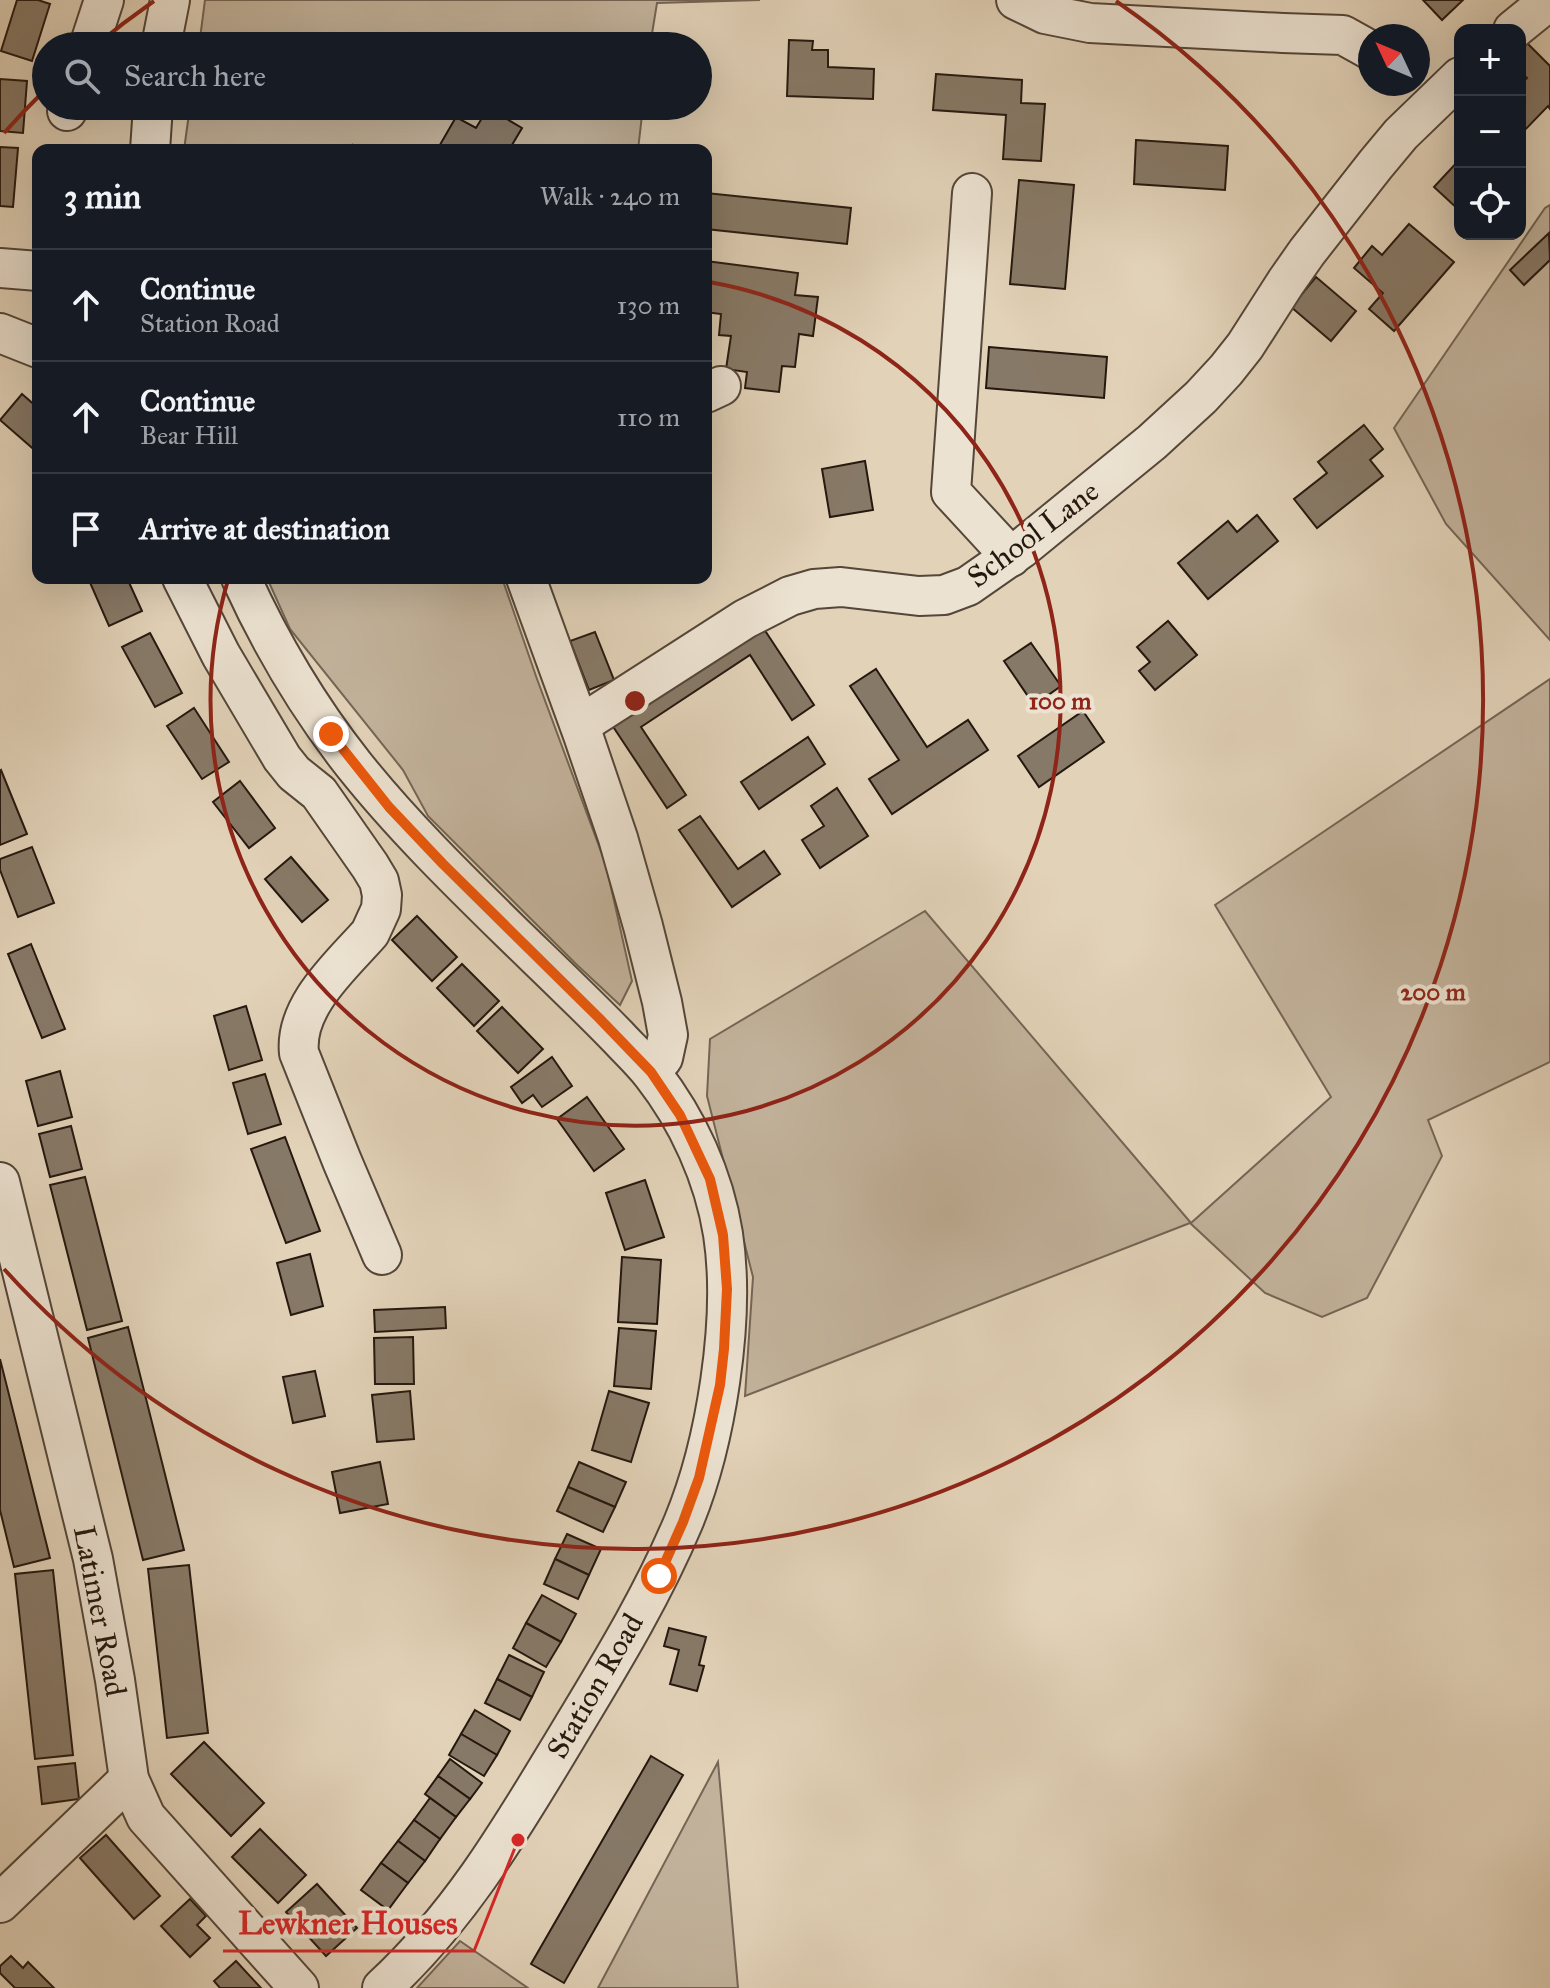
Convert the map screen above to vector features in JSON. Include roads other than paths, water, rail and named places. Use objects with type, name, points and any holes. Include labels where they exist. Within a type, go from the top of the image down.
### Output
[{"type":"street","points":[[94,32],[104,0]]},
{"type":"street","points":[[164,32],[170,0]]},
{"type":"street","points":[[1016,0],[1045,14],[1090,23],[1343,35],[1358,43]]},
{"type":"street","points":[[1520,24],[1550,0]]},
{"type":"street","name":"School Lane","points":[[1430,89],[1454,79]]},
{"type":"street","name":"School Lane","points":[[580,725],[745,619],[790,596],[814,589],[841,587],[919,596],[944,595],[968,586],[1011,557],[1152,442],[1226,370],[1316,241],[1401,134],[1418,96]]},
{"type":"street","points":[[150,144],[152,120]]},
{"type":"street","points":[[972,193],[951,492],[1011,557]]},
{"type":"street","points":[[0,268],[32,271]]},
{"type":"street","points":[[0,333],[32,346]]},
{"type":"street","points":[[185,584],[221,655],[282,758],[294,773],[319,793],[379,881],[381,909],[370,933],[312,1001],[302,1022],[298,1043],[299,1053],[336,1148],[382,1255]]},
{"type":"street","name":"Station Road","points":[[244,584],[306,697],[389,807],[651,1072],[680,1115],[710,1179],[723,1235],[727,1289],[720,1385],[699,1478],[659,1576],[603,1677],[487,1867],[433,1936],[382,1988]]},
{"type":"street","points":[[528,584],[618,838],[662,1002],[667,1046],[663,1058],[651,1072]]},
{"type":"street","points":[[319,793],[354,764]]},
{"type":"street","name":"Latimer Road","points":[[0,1182],[93,1559],[129,1779],[146,1817],[299,1988]]},
{"type":"street","points":[[0,1903],[129,1779]]},
{"type":"place","name":"Lewkner Houses","points":[[518,1840]]}]
